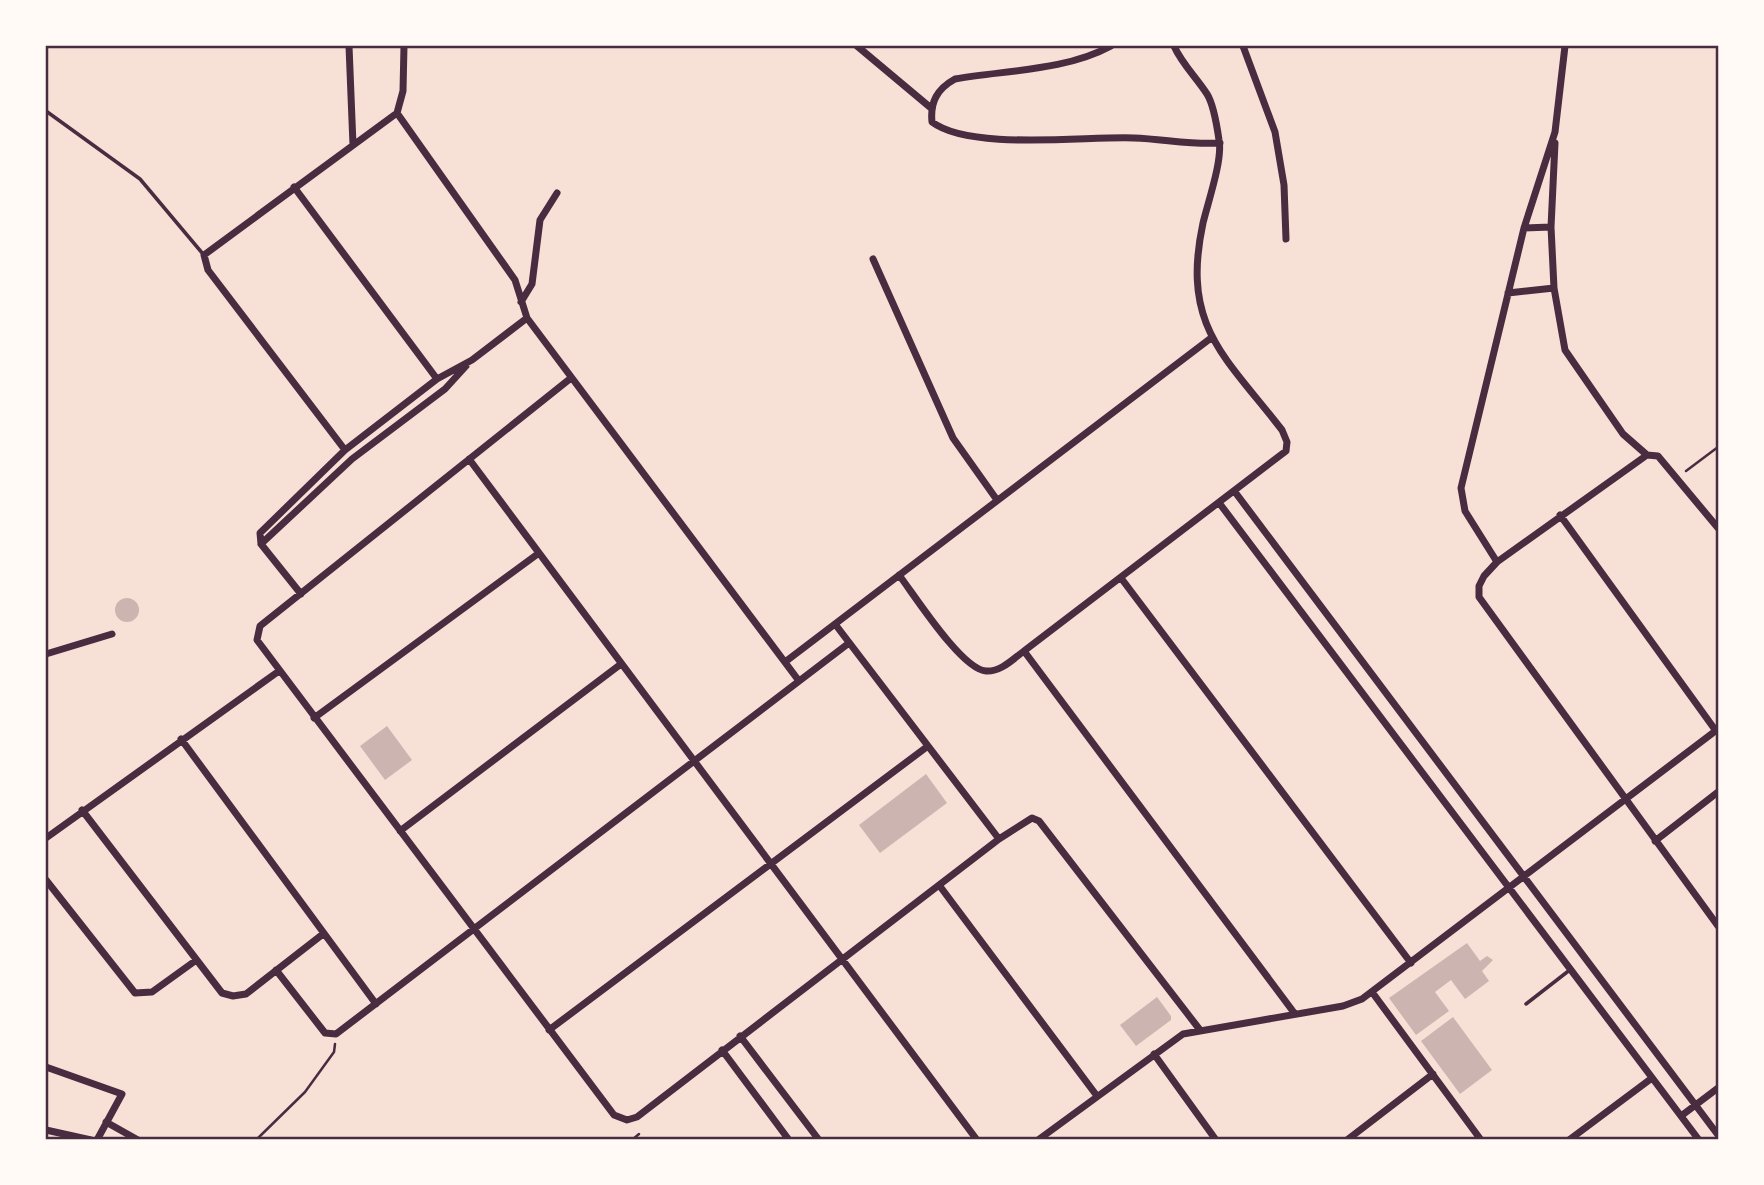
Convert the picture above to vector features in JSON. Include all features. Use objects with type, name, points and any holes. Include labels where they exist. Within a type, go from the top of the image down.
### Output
[{"type":"street","points":[[349,46],[353,145]]},
{"type":"street","points":[[345,450],[208,270],[204,256],[397,113],[403,92],[404,46]]},
{"type":"street","points":[[857,46],[931,108]]},
{"type":"street","points":[[1111,46],[1056,63],[954,79],[937,93],[931,108],[932,122],[942,130],[994,138],[1134,138],[1191,145],[1220,143]]},
{"type":"street","points":[[899,575],[966,662],[974,668],[992,671],[1024,651],[1286,451],[1287,442],[1282,430],[1211,338],[1196,290],[1201,235],[1220,143],[1209,96],[1179,57],[1174,46]]},
{"type":"street","points":[[1243,46],[1275,132],[1284,185],[1286,239]]},
{"type":"street","points":[[1565,46],[1555,132],[1550,228],[1554,288],[1564,350],[1623,434],[1647,455],[1658,456],[1718,528]]},
{"type":"street","points":[[397,113],[515,280],[527,317],[799,681]]},
{"type":"street","points":[[1497,562],[1465,510],[1461,488],[1524,228],[1555,132]]},
{"type":"street","points":[[295,187],[437,379]]},
{"type":"street","points":[[521,302],[532,284],[540,220],[557,193]]},
{"type":"street","points":[[1524,228],[1550,228]]},
{"type":"street","points":[[873,259],[953,438],[998,500]]},
{"type":"street","points":[[1508,293],[1554,288]]},
{"type":"street","points":[[261,544],[352,459],[445,389],[472,360],[527,317]]},
{"type":"street","points":[[785,662],[1211,338]]},
{"type":"street","points":[[301,594],[261,544],[261,533],[345,450],[437,379],[472,360]]},
{"type":"street","points":[[571,378],[260,626],[257,640],[614,1115],[627,1120],[637,1117],[939,884],[1032,818],[1039,821],[1200,1030]]},
{"type":"street","points":[[1647,455],[1497,562],[1479,586],[1479,597],[1718,926]]},
{"type":"street","points":[[469,459],[977,1139]]},
{"type":"street","points":[[1235,492],[1718,1135]]},
{"type":"street","points":[[1220,503],[1699,1139]]},
{"type":"street","points":[[1038,1139],[1183,1034],[1353,1004],[1411,963],[1717,730],[1560,515]]},
{"type":"street","points":[[314,718],[539,553]]},
{"type":"street","points":[[1121,578],[1411,963]]},
{"type":"street","points":[[835,624],[999,839]]},
{"type":"street","points":[[46,654],[112,635]]},
{"type":"street","points":[[276,970],[326,1033],[336,1034],[849,643]]},
{"type":"street","points":[[1024,651],[1295,1014]]},
{"type":"street","points":[[400,831],[621,664]]},
{"type":"street","points":[[46,838],[279,671]]},
{"type":"street","points":[[181,739],[376,1004]]},
{"type":"street","points":[[550,1030],[928,746]]},
{"type":"street","points":[[1655,841],[1718,792]]},
{"type":"street","points":[[82,810],[222,993],[233,996],[246,994],[323,934]]},
{"type":"street","points":[[46,880],[135,993],[152,992],[195,961]]},
{"type":"street","points":[[939,884],[1097,1096]]},
{"type":"street","points":[[1372,992],[1481,1139]]},
{"type":"street","points":[[740,1036],[819,1139]]},
{"type":"street","points":[[722,1050],[789,1139]]},
{"type":"street","points":[[1154,1054],[1216,1139]]},
{"type":"street","points":[[46,1067],[122,1094],[94,1139],[46,1130]]},
{"type":"street","points":[[1347,1139],[1433,1074]]},
{"type":"street","points":[[1569,1139],[1652,1077]]},
{"type":"street","points":[[1681,1116],[1718,1088]]},
{"type":"street","points":[[106,1122],[138,1139]]},
{"type":"lane","points":[[46,111],[140,179],[204,256]]},
{"type":"lane","points":[[1526,1004],[1571,969]]},
{"type":"path","points":[[1678,478],[1718,447]]},
{"type":"path","points":[[256,1139],[305,1092],[334,1052],[336,1034]]},
{"type":"path","points":[[632,1139],[639,1134]]},
{"type":"building","points":[[127,598],[136,601],[139,610],[136,619],[127,622],[118,619],[115,610],[118,601]]},
{"type":"building","points":[[387,726],[412,760],[385,780],[360,746]]},
{"type":"building","points":[[926,774],[947,803],[880,853],[859,825]]},
{"type":"building","points":[[1467,943],[1480,961],[1487,956],[1493,960],[1482,971],[1489,981],[1465,999],[1451,980],[1435,992],[1449,1011],[1416,1035],[1389,998]]},
{"type":"building","points":[[1157,997],[1171,1020],[1136,1046],[1120,1025]]},
{"type":"building","points":[[1453,1017],[1492,1070],[1460,1094],[1421,1041]]}]
